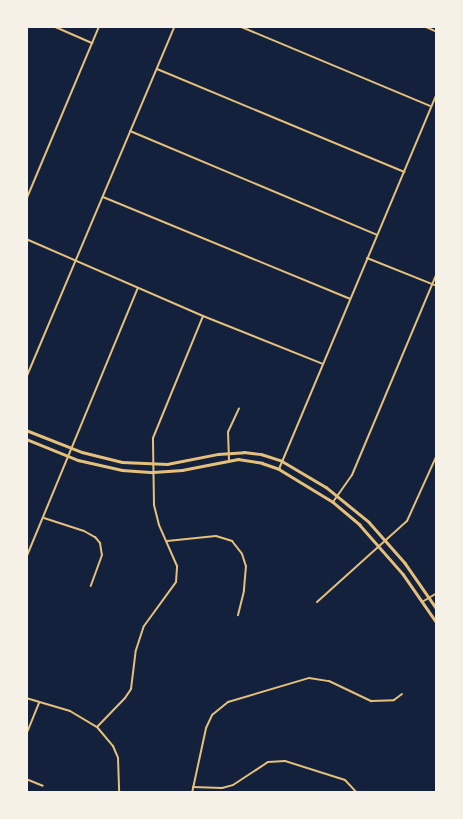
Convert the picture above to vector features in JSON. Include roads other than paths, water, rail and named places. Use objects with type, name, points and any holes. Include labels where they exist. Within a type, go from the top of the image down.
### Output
[{"type":"street","points":[[53,26],[92,43]]},
{"type":"street","points":[[26,200],[99,26]]},
{"type":"street","points":[[26,378],[175,26]]},
{"type":"street","points":[[239,26],[431,106]]},
{"type":"street","points":[[424,26],[437,32]]},
{"type":"street","points":[[157,70],[404,172]]},
{"type":"street","points":[[279,469],[437,93]]},
{"type":"street","points":[[130,131],[377,235]]},
{"type":"street","points":[[103,196],[350,299]]},
{"type":"street","points":[[26,239],[203,316],[323,364]]},
{"type":"street","points":[[367,258],[437,286]]},
{"type":"street","points":[[333,502],[352,475],[437,274]]},
{"type":"street","points":[[26,558],[138,288]]},
{"type":"street","points":[[97,727],[125,698],[131,689],[136,650],[144,626],[176,582],[176,566],[159,525],[154,505],[153,438],[203,316]]},
{"type":"street","points":[[229,460],[228,432],[239,408]]},
{"type":"street","points":[[26,430],[71,449],[108,460],[153,464],[184,461],[228,453],[253,453],[282,462],[337,495],[386,540],[405,563],[437,609]]},
{"type":"street","points":[[26,439],[68,456],[112,469],[154,472],[182,470],[229,460],[254,461],[279,469],[333,502],[380,546],[437,623]]},
{"type":"street","points":[[317,602],[407,521],[437,455]]},
{"type":"street","points":[[44,518],[84,531],[95,537],[100,543],[102,549],[101,562],[91,586]]},
{"type":"street","points":[[167,541],[216,536],[232,541],[242,554],[246,566],[244,591],[238,615]]},
{"type":"street","points":[[422,602],[437,593]]},
{"type":"street","points":[[192,793],[206,728],[212,715],[228,702],[309,678],[329,681],[371,701],[394,700],[402,694]]},
{"type":"street","points":[[26,698],[70,711],[97,727],[113,746],[118,758],[119,793]]},
{"type":"street","points":[[26,735],[40,703]]},
{"type":"street","points":[[193,787],[222,788],[233,785],[268,762],[285,761],[345,780],[357,793]]},
{"type":"street","points":[[26,779],[43,786]]}]
